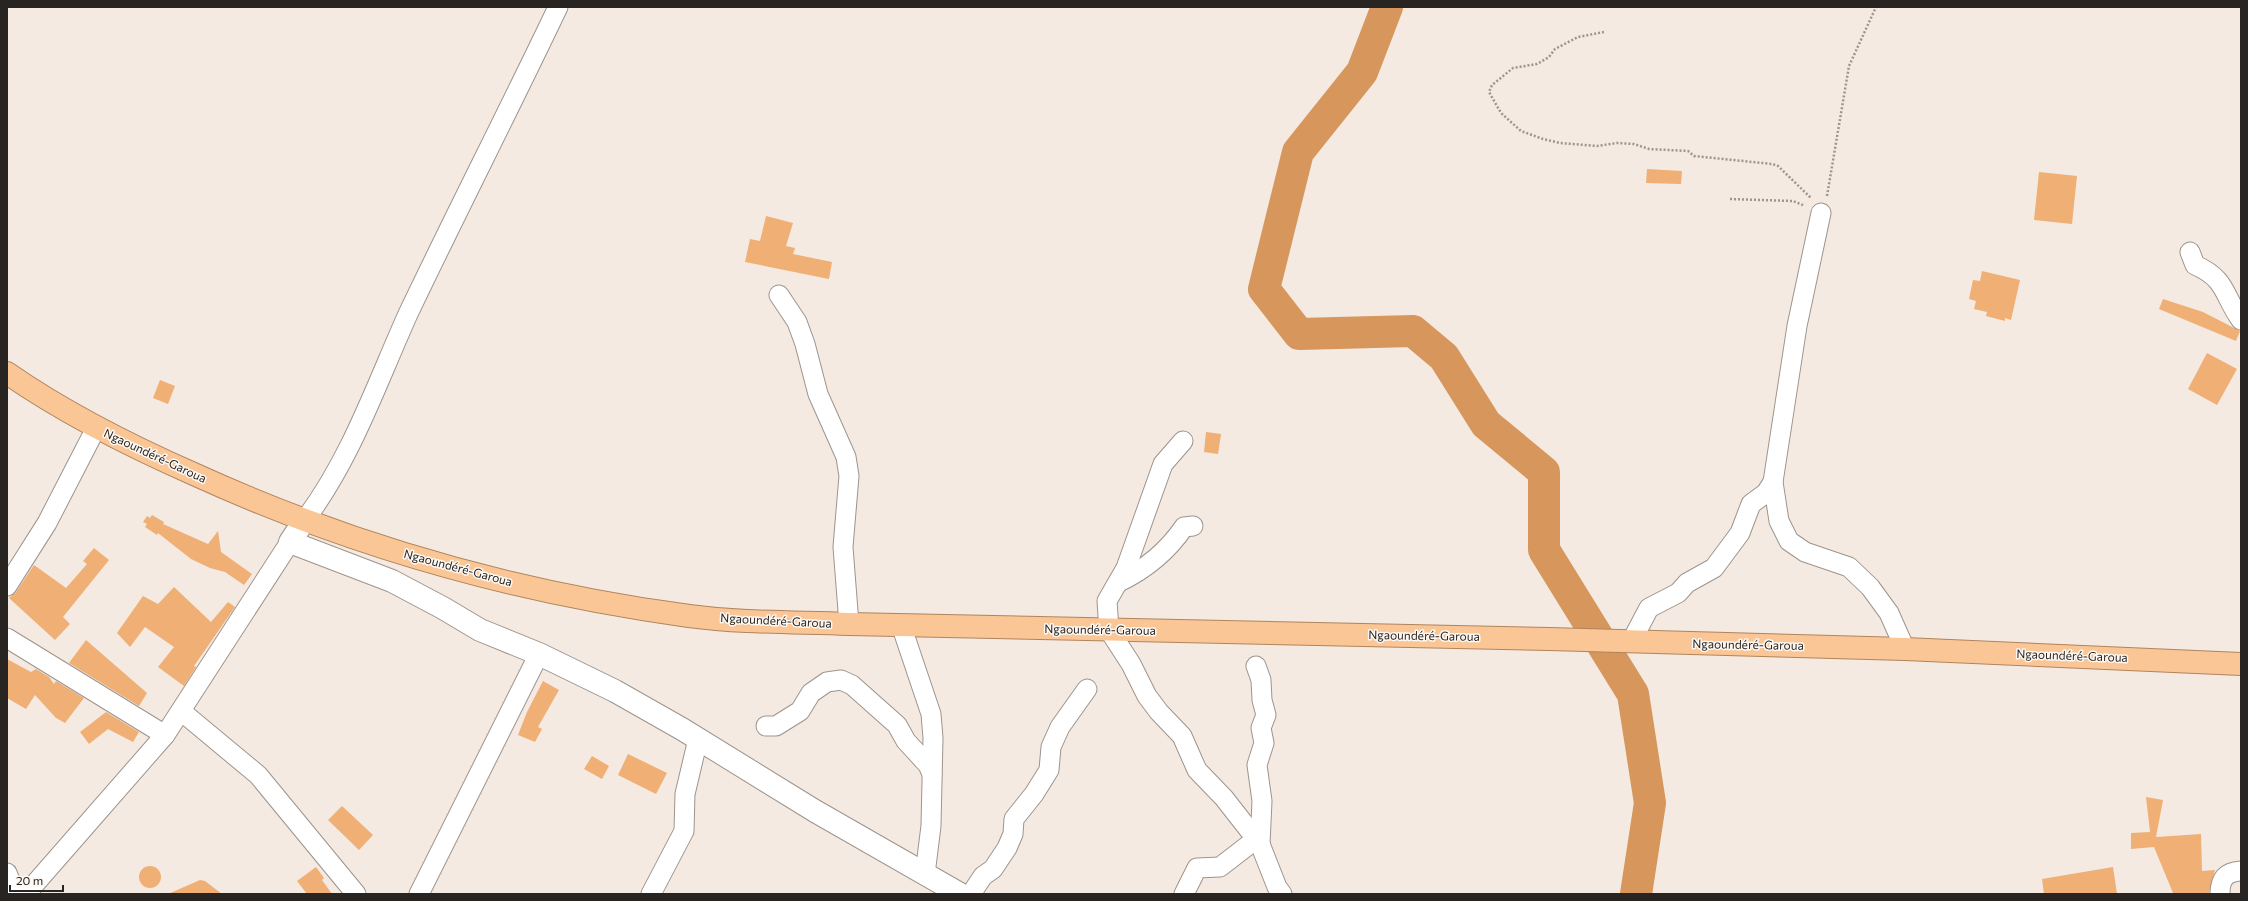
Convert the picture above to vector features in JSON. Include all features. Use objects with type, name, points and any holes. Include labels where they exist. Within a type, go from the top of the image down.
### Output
[{"type":"highway","name":"Ngaoundéré-Garoua","points":[[7,373],[38,394],[96,428],[251,500],[304,521],[441,565],[575,597],[691,616],[736,620],[850,624],[1549,639],[1905,649],[2241,664]]},
{"type":"street","points":[[7,873],[16,893],[165,735],[290,542],[325,493],[342,463],[409,314],[558,7]]},
{"type":"street","points":[[1822,211],[1797,326],[1773,482],[1779,521],[1789,540],[1805,552],[1848,567],[1865,582],[1889,613],[1905,649]]},
{"type":"street","points":[[2190,252],[2194,265],[2210,271],[2222,286],[2241,320]]},
{"type":"street","points":[[779,295],[797,322],[805,344],[818,394],[846,457],[849,476],[842,547],[850,624]]},
{"type":"street","points":[[7,586],[47,523],[96,428]]},
{"type":"street","points":[[1183,441],[1163,464],[1126,568],[1107,601],[1109,630],[1139,678],[1147,696],[1159,712],[1182,736],[1197,770],[1224,798],[1257,842],[1282,894]]},
{"type":"street","points":[[1621,642],[1649,608],[1678,593],[1687,583],[1714,568],[1740,533],[1751,504],[1766,493],[1773,482]]},
{"type":"street","points":[[1119,582],[1134,575],[1158,558],[1174,541],[1184,527],[1193,526]]},
{"type":"street","points":[[290,542],[392,581],[443,608],[480,630],[538,654],[615,691],[698,739],[814,811],[925,874],[950,892]]},
{"type":"street","points":[[901,625],[931,714],[933,738],[931,826],[925,874]]},
{"type":"street","points":[[7,638],[165,735]]},
{"type":"street","points":[[419,894],[538,654]]},
{"type":"street","points":[[1256,666],[1261,680],[1262,700],[1266,715],[1261,728],[1264,743],[1257,765],[1262,801],[1257,842]]},
{"type":"street","points":[[766,726],[776,726],[800,710],[811,694],[827,682],[841,680],[852,685],[897,725],[906,741],[928,765],[932,774]]},
{"type":"street","points":[[971,894],[983,876],[993,869],[1007,848],[1013,834],[1014,819],[1034,794],[1049,770],[1051,747],[1060,727],[1087,689]]},
{"type":"street","points":[[181,711],[258,775],[356,894]]},
{"type":"street","points":[[651,894],[684,831],[685,794],[698,739]]},
{"type":"street","points":[[1184,894],[1197,868],[1220,866],[1257,842]]},
{"type":"street","points":[[2220,894],[2223,878],[2228,873],[2241,870]]},
{"type":"path","points":[[1822,211],[1829,186],[1829,173],[1848,84],[1849,66],[1876,7]]},
{"type":"path","points":[[1604,32],[1578,37],[1555,49],[1549,57],[1537,64],[1513,68],[1492,85],[1489,92],[1500,113],[1521,131],[1560,143],[1597,146],[1618,143],[1634,144],[1649,149],[1688,151],[1694,156],[1772,164],[1778,166],[1822,211]]},
{"type":"path","points":[[1730,199],[1793,201],[1822,211]]},
{"type":"building","points":[[1647,169],[1682,171],[1681,184],[1646,183]]},
{"type":"building","points":[[2039,172],[2077,176],[2072,224],[2034,220]]},
{"type":"building","points":[[766,216],[793,223],[786,246],[795,248],[793,254],[832,262],[829,279],[745,262],[750,239],[760,241]]},
{"type":"building","points":[[1982,271],[2020,280],[2011,320],[2005,318],[2005,321],[1986,316],[1987,312],[1974,309],[1976,301],[1969,299],[1973,280],[1980,281]]},
{"type":"building","points":[[2163,299],[2203,312],[2240,331],[2236,341],[2159,309]]},
{"type":"building","points":[[2207,353],[2237,369],[2217,405],[2188,389]]},
{"type":"building","points":[[160,380],[175,386],[168,404],[153,398]]},
{"type":"building","points":[[1206,432],[1221,434],[1218,454],[1204,452]]},
{"type":"building","points":[[152,515],[164,522],[163,524],[208,544],[218,531],[221,552],[252,574],[244,585],[225,572],[210,568],[191,559],[158,533],[157,535],[145,527],[147,524],[143,522],[147,516],[150,518]]},
{"type":"building","points":[[94,548],[109,560],[63,617],[70,624],[55,640],[9,598],[16,592],[34,565],[66,588],[87,564],[83,561]]},
{"type":"building","points":[[174,587],[211,622],[228,602],[235,607],[194,666],[196,667],[184,686],[158,667],[174,647],[145,627],[130,647],[117,633],[143,596],[158,604]]},
{"type":"building","points":[[86,640],[147,693],[139,706],[69,663]]},
{"type":"building","points":[[7,659],[31,672],[36,669],[49,677],[54,684],[56,681],[84,698],[65,723],[56,718],[35,695],[26,709],[7,698]]},
{"type":"building","points":[[543,681],[559,690],[538,727],[542,729],[535,742],[518,735],[527,712]]},
{"type":"building","points":[[106,712],[139,732],[133,742],[108,729],[89,744],[80,732]]},
{"type":"building","points":[[628,754],[667,773],[656,794],[618,775]]},
{"type":"building","points":[[592,756],[609,766],[602,779],[584,769]]},
{"type":"building","points":[[2146,797],[2163,800],[2156,837],[2201,834],[2202,871],[2215,870],[2209,893],[2173,893],[2154,847],[2131,849],[2131,833],[2150,832]]},
{"type":"building","points":[[342,806],[373,835],[359,850],[328,820]]},
{"type":"building","points":[[150,866],[158,869],[161,877],[158,885],[150,888],[142,885],[139,877],[142,869]]},
{"type":"building","points":[[316,867],[324,878],[322,880],[332,894],[307,894],[297,881]]},
{"type":"building","points":[[2113,867],[2117,894],[2044,894],[2042,879]]},
{"type":"building","points":[[200,880],[205,881],[222,894],[168,894]]},
{"type":"waterway","points":[[1387,7],[1362,72],[1298,152],[1264,289],[1299,334],[1413,331],[1444,357],[1486,424],[1544,472],[1544,550],[1633,694],[1650,803],[1636,894]]}]
